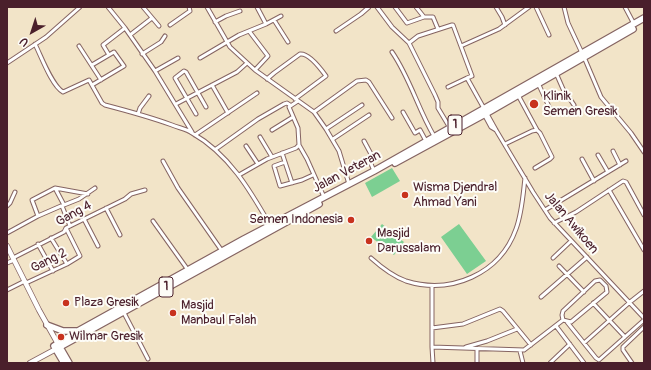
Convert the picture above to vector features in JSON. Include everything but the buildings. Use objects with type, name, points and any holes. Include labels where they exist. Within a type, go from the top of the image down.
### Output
[{"type":"highway","name":"Jalan Veteran","points":[[57,345],[78,331],[222,251],[263,232],[484,112],[644,18]]},
{"type":"highway","name":"Jalan Veteran","points":[[263,232],[270,226],[374,171],[434,136],[518,95],[583,55],[644,22]]},
{"type":"highway","name":"Jalan Veteran","points":[[57,345],[124,311],[247,240]]},
{"type":"highway","points":[[47,325],[63,331],[78,331]]},
{"type":"highway","points":[[57,345],[64,363]]},
{"type":"highway","points":[[57,345],[69,363]]},
{"type":"main road","points":[[7,246],[57,345],[47,354],[30,363]]},
{"type":"street","points":[[7,63],[64,22],[80,7]]},
{"type":"street","points":[[108,7],[125,28],[155,71],[192,132],[216,149],[239,175],[252,194],[270,226]]},
{"type":"street","points":[[143,7],[159,26]]},
{"type":"street","points":[[170,25],[190,11],[189,7]]},
{"type":"street","points":[[207,7],[226,42],[247,63],[314,112],[333,139],[341,156],[349,184]]},
{"type":"street","points":[[257,7],[266,24]]},
{"type":"street","points":[[336,31],[369,7]]},
{"type":"street","points":[[377,7],[392,28],[410,43],[438,102],[438,108],[450,128]]},
{"type":"street","points":[[395,7],[407,23],[432,16],[438,29]]},
{"type":"street","points":[[416,7],[424,17]]},
{"type":"street","points":[[496,7],[505,25]]},
{"type":"street","points":[[461,46],[505,25],[529,7]]},
{"type":"street","points":[[536,7],[549,35]]},
{"type":"street","points":[[564,7],[567,19],[601,97],[631,133],[644,152]]},
{"type":"street","points":[[625,7],[634,24]]},
{"type":"street","points":[[215,22],[240,11]]},
{"type":"street","points":[[200,58],[236,36],[266,24],[281,16]]},
{"type":"street","points":[[130,35],[152,18]]},
{"type":"street","points":[[274,20],[288,42]]},
{"type":"street","points":[[410,43],[418,36],[452,24],[453,25],[472,76],[448,87]]},
{"type":"street","points":[[109,55],[103,44],[125,28]]},
{"type":"street","points":[[249,31],[268,56],[255,70]]},
{"type":"street","points":[[142,54],[161,42],[165,36]]},
{"type":"street","points":[[35,44],[54,82],[61,91],[63,92],[88,79],[102,103],[105,105],[192,132]]},
{"type":"street","points":[[79,46],[101,80]]},
{"type":"street","points":[[92,65],[114,52],[124,67],[92,85]]},
{"type":"street","points":[[392,52],[399,62],[434,136]]},
{"type":"street","points":[[216,149],[258,119],[284,104],[290,105],[326,76],[313,60],[305,54],[300,54],[267,79]]},
{"type":"street","points":[[155,71],[178,58]]},
{"type":"street","points":[[176,104],[237,72],[247,63]]},
{"type":"street","points":[[196,114],[175,78],[184,71],[206,107]]},
{"type":"street","points":[[556,73],[563,89],[574,105]]},
{"type":"street","name":"Jalan Awikoen","points":[[467,78],[484,112],[554,223],[630,302],[644,319]]},
{"type":"street","points":[[314,112],[357,81],[366,80],[369,82],[392,118]]},
{"type":"street","points":[[538,83],[551,111]]},
{"type":"street","points":[[212,85],[228,113]]},
{"type":"street","points":[[195,135],[257,93]]},
{"type":"street","points":[[518,95],[552,157],[534,168]]},
{"type":"street","points":[[138,114],[140,108],[149,96]]},
{"type":"street","points":[[290,105],[289,108],[298,131],[298,145],[307,160],[324,197]]},
{"type":"street","points":[[326,129],[362,105]]},
{"type":"street","points":[[402,112],[415,133],[420,130],[426,141]]},
{"type":"street","points":[[333,139],[368,115]]},
{"type":"street","points":[[272,130],[293,117]]},
{"type":"street","points":[[505,144],[537,130]]},
{"type":"street","points":[[260,137],[272,157]]},
{"type":"street","points":[[364,141],[372,154],[369,159],[374,171]]},
{"type":"street","points":[[239,175],[272,157],[296,148],[298,145]]},
{"type":"street","points":[[246,146],[258,164]]},
{"type":"street","points":[[613,151],[620,165]]},
{"type":"street","points":[[282,153],[292,183]]},
{"type":"street","points":[[598,155],[608,172]]},
{"type":"street","points":[[582,159],[594,181]]},
{"type":"street","points":[[163,161],[178,188],[222,251]]},
{"type":"street","points":[[545,210],[626,161]]},
{"type":"street","points":[[285,162],[274,166],[279,185],[282,186],[313,175]]},
{"type":"street","points":[[371,258],[388,272],[406,281],[432,286],[462,282],[471,278],[490,267],[499,258],[510,242],[516,230],[522,208],[525,178]]},
{"type":"street","points":[[554,223],[576,212],[609,190],[625,182],[644,215]]},
{"type":"street","points":[[38,216],[32,199],[55,188],[88,194]]},
{"type":"street","points":[[55,188],[70,226]]},
{"type":"street","points":[[7,233],[38,216],[88,194],[96,188]]},
{"type":"street","name":"Gang 4","points":[[7,263],[38,244],[64,232],[66,228],[131,194],[145,190]]},
{"type":"street","points":[[609,190],[644,250]]},
{"type":"street","points":[[7,206],[15,192]]},
{"type":"street","points":[[106,208],[120,235]]},
{"type":"street","points":[[84,219],[98,246]]},
{"type":"street","points":[[153,221],[188,270]]},
{"type":"street","name":"Gang 2","points":[[7,290],[53,271],[80,256],[66,228]]},
{"type":"street","points":[[51,238],[67,264]]},
{"type":"street","points":[[553,258],[571,241]]},
{"type":"street","points":[[38,244],[53,271]]},
{"type":"street","points":[[541,297],[587,257]]},
{"type":"street","points":[[559,266],[584,292]]},
{"type":"street","points":[[604,282],[607,279]]},
{"type":"street","points":[[432,347],[526,350],[556,326],[565,321],[571,322],[607,292],[604,282],[600,280],[595,281],[563,311],[562,315],[565,321],[596,358],[600,360],[644,319]]},
{"type":"street","points":[[432,286],[433,363]]},
{"type":"street","points":[[584,343],[644,291]]},
{"type":"street","points":[[593,303],[625,337]]},
{"type":"street","points":[[432,328],[463,324],[500,309],[531,345]]},
{"type":"street","points":[[124,311],[148,359]]},
{"type":"street","points":[[556,326],[584,363]]},
{"type":"street","points":[[632,363],[622,350],[622,347],[644,327]]},
{"type":"street","points":[[462,348],[486,341],[517,329]]},
{"type":"street","points":[[550,363],[570,344]]},
{"type":"street","points":[[477,349],[477,363]]},
{"type":"street","points":[[520,351],[525,363]]},
{"type":"green space","points":[[392,168],[400,181],[372,197],[365,183]]},
{"type":"green space","points":[[382,224],[404,242],[394,255],[371,237]]},
{"type":"green space","points":[[459,224],[486,261],[467,274],[441,237]]},
{"type":"place","name":"Klinik Semen Gresik","points":[[534,104]]},
{"type":"place","name":"Wisma Djendral Ahmad Yani","points":[[405,195]]},
{"type":"place","name":"Semen Indonesia","points":[[351,220]]},
{"type":"place","name":"Masjid Darussalam","points":[[369,241]]},
{"type":"place","name":"Plaza Gresik","points":[[66,303]]},
{"type":"place","name":"Masjid Manbaul Falah","points":[[173,313]]},
{"type":"place","name":"Wilmar Gresik","points":[[61,337]]}]
